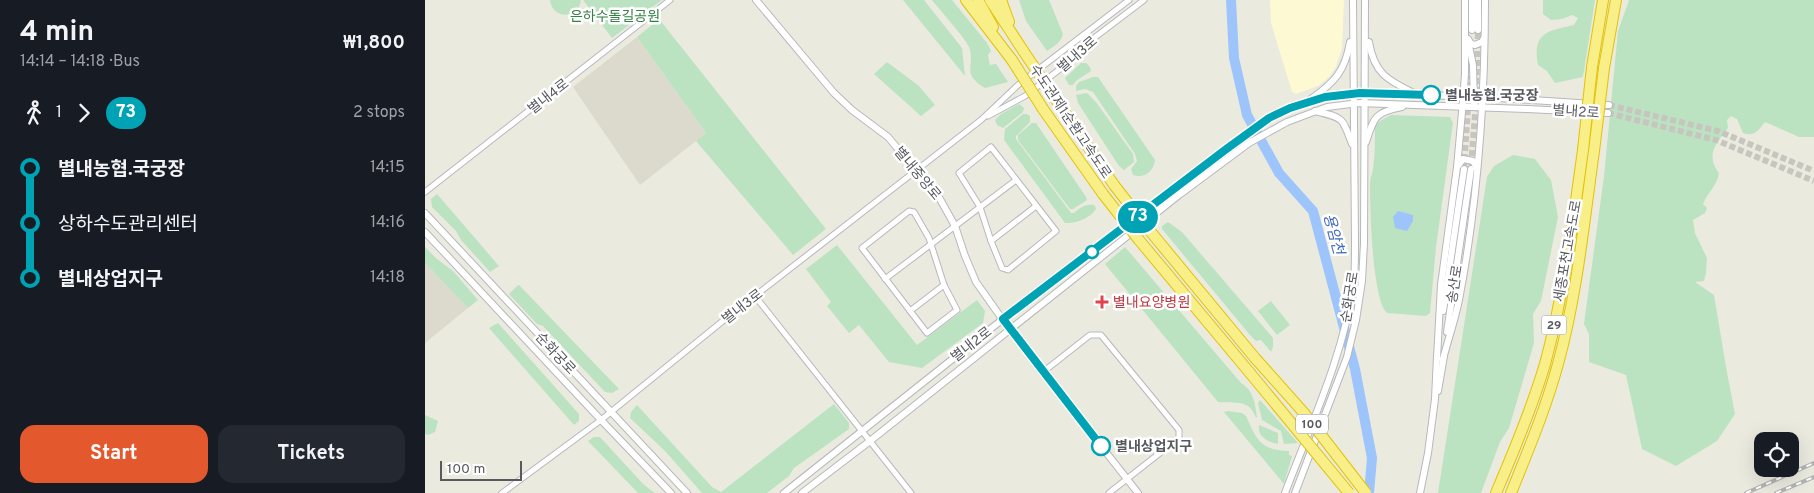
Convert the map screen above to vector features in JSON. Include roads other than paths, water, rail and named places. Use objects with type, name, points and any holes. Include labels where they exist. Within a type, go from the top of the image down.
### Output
[{"type":"highway","points":[[966,0],[1012,60]]},
{"type":"highway","name":"수도권제1순환고속도로","points":[[978,0],[1012,60],[1043,109],[1103,194],[1349,493]]},
{"type":"highway","name":"수도권제1순환고속도로","points":[[990,0],[1114,185],[1255,358],[1304,413],[1366,493]]},
{"type":"highway","points":[[1001,0],[1024,52]]},
{"type":"highway","name":"세종포천고속도로","points":[[1511,493],[1551,387],[1572,300],[1588,151],[1592,67],[1603,0]]},
{"type":"highway","name":"세종포천고속도로","points":[[1496,493],[1530,409],[1545,364],[1567,268],[1616,0]]},
{"type":"street","name":"별내4로","points":[[425,192],[670,0]]},
{"type":"street","name":"별내중앙로","points":[[757,0],[834,93],[852,110],[888,137],[940,199],[955,226],[976,282],[1010,330],[1138,493]]},
{"type":"street","name":"별내3로","points":[[502,493],[601,420],[755,296],[981,120],[1018,85],[1129,0]]},
{"type":"street","name":"별내3로","points":[[981,120],[1025,96],[1061,69],[1077,51],[1144,0]]},
{"type":"street","name":"순화궁로","points":[[1285,493],[1337,354],[1347,318],[1354,280],[1353,0]]},
{"type":"street","name":"순화궁로","points":[[1295,493],[1347,357],[1356,320],[1362,281],[1364,243],[1365,0]]},
{"type":"street","points":[[1465,0],[1471,33],[1474,107]]},
{"type":"street","points":[[1472,0],[1471,44],[1483,42],[1485,34]]},
{"type":"street","points":[[1461,168],[1464,96],[1471,33],[1478,0]]},
{"type":"street","points":[[1440,358],[1459,301],[1483,97],[1485,0]]},
{"type":"street","points":[[1365,25],[1376,68],[1386,78],[1417,94]]},
{"type":"street","points":[[1306,103],[1335,80],[1343,68],[1348,54],[1353,26]]},
{"type":"street","name":"별내2로","points":[[784,493],[1003,319],[1225,150],[1257,126],[1290,108],[1325,97],[1365,93],[1474,96],[1609,105]]},
{"type":"street","name":"별내2로","points":[[802,493],[870,442],[1230,157],[1263,135],[1295,119],[1327,107],[1364,103],[1608,113]]},
{"type":"street","points":[[1364,148],[1371,126],[1377,116],[1386,110],[1414,105]]},
{"type":"street","points":[[1314,111],[1337,116],[1345,123],[1354,149]]},
{"type":"street","points":[[991,147],[1016,180],[1056,232],[1009,270],[1002,268],[980,206],[959,173],[991,147]]},
{"type":"street","points":[[1420,493],[1428,453],[1440,358],[1441,285],[1463,159],[1473,160],[1475,169]]},
{"type":"street","points":[[885,279],[1016,180]]},
{"type":"street","points":[[991,241],[1036,206]]},
{"type":"street","points":[[909,211],[914,212],[932,244],[944,286],[957,310],[927,333],[862,248],[909,211]]},
{"type":"street","name":"순화궁로","points":[[425,213],[687,493]]},
{"type":"street","name":"순화궁로","points":[[425,232],[671,493]]},
{"type":"street","points":[[910,311],[944,286]]},
{"type":"street","points":[[755,296],[911,493]]},
{"type":"street","points":[[1043,372],[1090,335],[1101,335],[1179,430],[1179,438],[1109,493]]},
{"type":"street","points":[[779,493],[799,480]]},
{"type":"water","points":[[1398,211],[1413,215],[1413,221],[1407,231],[1395,228],[1393,217]]},
{"type":"waterway","name":"용암천","points":[[1231,0],[1234,58],[1247,115],[1279,173],[1313,211],[1355,369],[1372,458],[1369,493]]},
{"type":"tunnel","points":[[1476,93],[1478,30]]},
{"type":"tunnel","points":[[1464,169],[1470,76]]},
{"type":"tunnel","points":[[1471,165],[1476,103]]},
{"type":"tunnel","points":[[1609,105],[1718,131],[1814,171]]},
{"type":"tunnel","points":[[1608,113],[1716,140],[1814,181]]},
{"type":"railway","points":[[1746,493],[1814,463]]},
{"type":"railway","points":[[1776,493],[1814,477]]},
{"type":"place","name":"별내농협.국궁장","points":[[1431,95]]},
{"type":"place","name":"별내요양병원","points":[[1102,302]]},
{"type":"place","name":"별내상업지구","points":[[1101,446]]},
{"type":"park label","name":"은하수돌길공원","points":[[615,16]]}]
